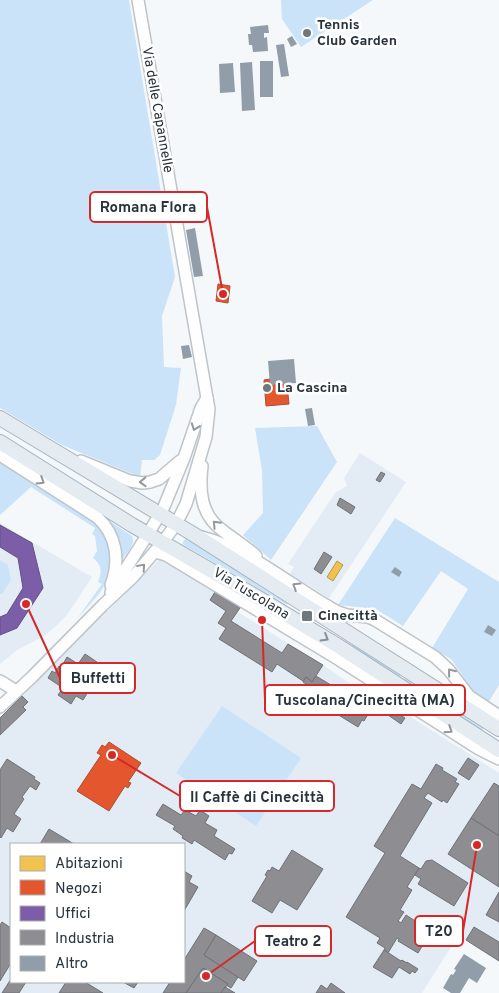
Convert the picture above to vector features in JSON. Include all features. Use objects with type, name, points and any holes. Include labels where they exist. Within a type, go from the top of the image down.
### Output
[{"type":"main road","name":"Via Tuscolana","points":[[0,418],[193,534],[499,729]]},
{"type":"main road","name":"Via Tuscolana","points":[[0,442],[148,534],[159,547],[257,597],[499,750]]},
{"type":"street","name":"Via delle Capannelle","points":[[103,605],[133,578],[176,524],[186,504],[206,437],[209,409],[138,0]]},
{"type":"street","points":[[0,707],[103,605],[166,503],[201,408],[207,398]]},
{"type":"street","points":[[206,437],[201,480],[202,500],[206,512],[217,527],[250,550],[266,567]]},
{"type":"street","points":[[56,452],[139,483],[159,479],[184,458]]},
{"type":"street","points":[[0,455],[97,517],[107,528],[114,543],[116,563],[113,578],[103,605]]},
{"type":"street","name":"Via Tuscolana","points":[[193,534],[223,544],[266,567],[338,612],[368,617],[386,626],[438,659],[449,670],[468,696],[499,716]]},
{"type":"street","name":"Via Tuscolana","points":[[159,547],[170,557],[338,659],[479,749],[499,759]]},
{"type":"street","points":[[0,680],[16,691]]},
{"type":"shaded area","points":[[0,0],[129,0],[175,277],[162,316],[164,367],[181,368],[176,405],[160,455],[154,460],[142,460],[140,477],[62,445],[0,408]]},
{"type":"shaded area","name":"Tennis Club Garden","points":[[281,0],[373,0],[301,47],[282,19]]},
{"type":"shaded area","points":[[317,426],[337,462],[271,560],[243,535],[263,513],[262,471],[255,428]]},
{"type":"shaded area","points":[[360,453],[406,482],[329,598],[290,574],[294,567],[288,564],[335,493],[347,486],[344,478]]},
{"type":"shaded area","points":[[0,461],[93,521],[105,535],[110,546],[112,563],[107,581],[99,594],[77,619],[102,584],[98,582],[101,572],[100,566],[93,558],[97,551],[95,536],[92,534],[95,528],[31,487],[0,515]]},
{"type":"shaded area","points":[[105,518],[132,536],[132,545],[122,560],[121,560]]},
{"type":"shaded area","points":[[395,518],[499,582],[499,685],[488,703],[477,696],[451,659],[432,648],[468,589],[441,571],[403,626],[376,609],[338,605]]},
{"type":"shaded area","points":[[0,523],[92,577],[67,615],[55,627],[44,636],[17,650],[0,664]]},
{"type":"shaded area","points":[[186,537],[288,602],[287,605],[182,544]]},
{"type":"shaded area","points":[[162,557],[240,608],[238,612],[323,665],[374,700],[376,695],[499,773],[499,961],[458,936],[422,993],[0,993],[0,718]]},
{"type":"shaded area","points":[[0,560],[8,565],[11,580],[2,594],[0,594]]},
{"type":"shaded area","points":[[353,644],[401,674],[399,677],[351,646]]},
{"type":"shaded area","points":[[406,678],[484,727],[482,730],[404,680]]},
{"type":"shaded area","points":[[222,706],[301,758],[256,826],[176,773]]},
{"type":"building: Abitazioni","points":[[337,561],[343,565],[333,581],[327,577]]},
{"type":"building: Negozi","points":[[218,284],[230,286],[228,303],[216,301]]},
{"type":"building: Negozi","points":[[270,379],[270,385],[287,384],[289,404],[266,406],[264,380]]},
{"type":"building: Negozi","points":[[109,742],[141,763],[128,782],[131,783],[128,788],[125,786],[109,811],[77,791],[101,755],[97,753],[102,745],[105,747]]},
{"type":"building: Uffici","points":[[0,525],[32,543],[43,588],[17,628],[0,635],[0,617],[7,614],[23,588],[18,558],[0,547]]},
{"type":"building: Industria","points":[[381,472],[385,474],[380,482],[376,480]]},
{"type":"building: Industria","points":[[340,498],[355,507],[351,514],[337,505]]},
{"type":"building: Industria","points":[[324,552],[332,557],[321,574],[314,569]]},
{"type":"building: Industria","points":[[215,592],[240,608],[231,621],[282,653],[288,644],[323,665],[312,682],[306,677],[303,681],[277,664],[272,672],[219,639],[226,628],[218,623],[226,611],[210,600]]},
{"type":"building: Industria","points":[[85,654],[97,662],[84,683],[91,687],[83,700],[76,696],[71,704],[58,695],[63,688],[48,678],[52,671],[55,673],[59,666],[61,668],[67,657],[78,664]]},
{"type":"building: Industria","points":[[316,676],[369,708],[365,715],[367,716],[358,727],[311,698],[312,696],[305,692],[309,686],[303,682],[306,677],[312,682]]},
{"type":"building: Industria","points":[[22,696],[28,702],[23,707],[26,710],[0,735],[0,718]]},
{"type":"building: Industria","points":[[391,709],[405,718],[401,724],[388,715]]},
{"type":"building: Industria","points":[[468,758],[479,765],[469,780],[458,773]]},
{"type":"building: Industria","points":[[7,759],[35,777],[34,779],[40,783],[36,790],[30,786],[22,797],[24,799],[14,814],[21,819],[13,832],[7,828],[1,838],[0,770]]},
{"type":"building: Industria","points":[[436,764],[457,779],[455,782],[459,784],[447,803],[428,793],[424,798],[432,803],[400,856],[419,868],[407,887],[412,890],[400,910],[404,912],[398,921],[401,923],[406,915],[430,933],[418,953],[398,941],[399,939],[397,938],[388,953],[384,950],[385,948],[377,943],[380,938],[346,917],[385,853],[374,846],[412,784],[421,789]]},
{"type":"building: Industria","points":[[494,783],[499,786],[499,836],[471,818]]},
{"type":"building: Industria","points":[[163,804],[181,815],[185,810],[196,816],[200,810],[209,816],[205,823],[217,830],[214,836],[235,849],[232,854],[229,853],[225,860],[194,840],[192,844],[182,838],[183,836],[173,829],[175,826],[156,815]]},
{"type":"building: Industria","points":[[471,818],[499,836],[499,887],[448,854]]},
{"type":"building: Industria","points":[[49,829],[72,843],[41,843]]},
{"type":"building: Industria","points":[[292,850],[323,869],[297,910],[280,900],[272,913],[252,901],[267,876],[265,875],[268,870],[270,871],[272,867],[279,871]]},
{"type":"building: Industria","points":[[432,860],[468,883],[454,906],[418,884],[421,879],[415,875],[419,868],[421,869],[426,861]]},
{"type":"building: Industria","points":[[185,872],[192,876],[189,882],[198,887],[185,909]]},
{"type":"building: Industria","points":[[499,892],[499,922],[486,915]]},
{"type":"building: Industria","points":[[2,922],[10,927],[10,965],[0,981],[0,925]]},
{"type":"building: Industria","points":[[474,927],[499,942],[499,961],[466,940]]},
{"type":"building: Industria","points":[[204,928],[216,935],[204,955],[238,977],[231,988],[226,985],[228,984],[203,968],[186,993],[163,993],[169,983],[185,983],[185,958]]},
{"type":"building: Industria","points":[[216,935],[257,961],[244,981],[204,955]]},
{"type":"building: Industria","points":[[384,950],[418,969],[415,973],[412,971],[410,974],[399,967],[392,978],[373,967]]},
{"type":"building: Industria","points":[[203,968],[228,984],[221,993],[186,993]]},
{"type":"building: Industria","points":[[10,981],[10,983],[25,983],[19,993],[2,993]]},
{"type":"building: Industria","points":[[65,983],[87,983],[103,993],[59,993]]},
{"type":"building: Industria","points":[[125,983],[137,983],[134,988]]},
{"type":"building: Industria","points":[[331,983],[345,993],[316,993],[321,985],[327,989]]},
{"type":"building: Industria","points":[[225,987],[235,993],[221,993]]},
{"type":"building: Altro","points":[[268,25],[269,33],[264,33],[264,38],[267,37],[268,51],[253,52],[252,45],[249,45],[248,34],[251,34],[250,27]]},
{"type":"building: Altro","points":[[292,36],[297,44],[291,47],[287,39]]},
{"type":"building: Altro","points":[[284,44],[289,76],[281,77],[276,45]]},
{"type":"building: Altro","points":[[260,61],[273,61],[273,97],[260,97]]},
{"type":"building: Altro","points":[[252,62],[255,110],[242,111],[240,63]]},
{"type":"building: Altro","points":[[233,63],[235,92],[220,93],[219,64]]},
{"type":"building: Altro","points":[[195,228],[203,276],[194,277],[186,230]]},
{"type":"building: Altro","points":[[189,345],[192,357],[183,359],[181,346]]},
{"type":"building: Altro","points":[[294,359],[296,383],[270,385],[268,361]]},
{"type":"building: Altro","points":[[312,408],[315,425],[308,426],[305,409]]},
{"type":"building: Altro","points":[[395,567],[402,572],[399,577],[391,572]]},
{"type":"building: Altro","points":[[488,625],[496,630],[492,636],[484,632]]},
{"type":"building: Altro","points":[[464,954],[486,968],[477,983],[469,978],[460,993],[451,993],[443,988],[451,974],[453,975],[456,970],[454,969]]},
{"type":"place","name":"Tennis Club Garden","points":[[307,33]]},
{"type":"place","name":"Romana Flora","points":[[223,294]]},
{"type":"place","name":"La Cascina","points":[[267,388]]},
{"type":"place","name":"Buffetti","points":[[26,604]]},
{"type":"place","name":"Cinecittà","points":[[307,616]]},
{"type":"place","name":"Tuscolana/Cinecittà (MA)","points":[[262,620]]},
{"type":"place","name":"Il Caffè di Cinecittà","points":[[112,755]]},
{"type":"place","name":"T20","points":[[477,845]]},
{"type":"place","name":"Teatro 2","points":[[206,976]]}]
